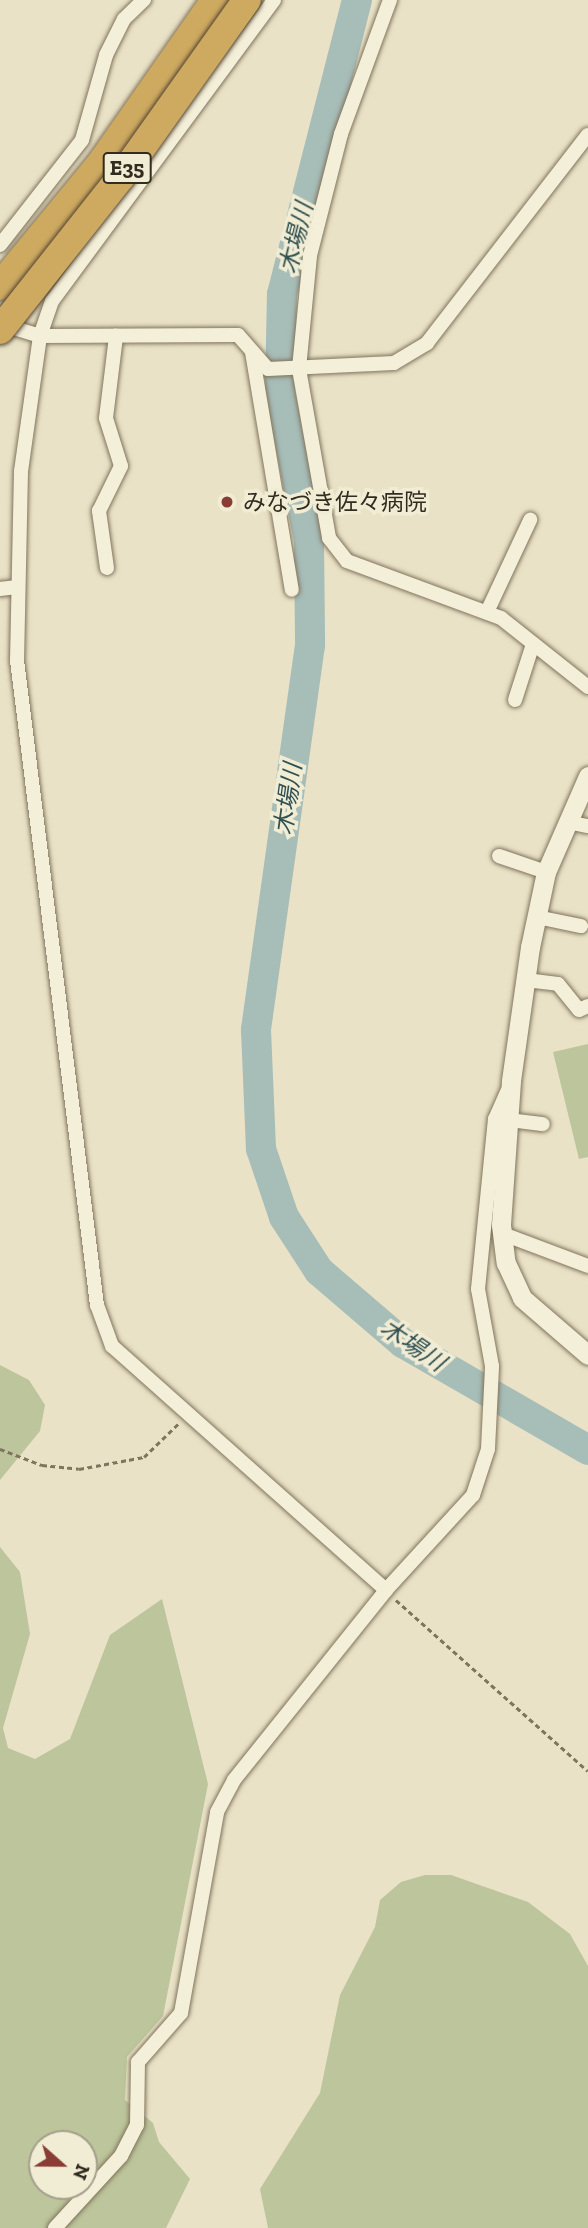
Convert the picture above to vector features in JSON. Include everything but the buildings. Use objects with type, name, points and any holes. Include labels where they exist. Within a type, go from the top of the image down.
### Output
[{"type":"highway","name":"E35","points":[[0,286],[101,163],[215,0]]},
{"type":"highway","name":"E35","points":[[0,330],[261,2]]},
{"type":"street","points":[[0,245],[82,140],[107,55],[124,19],[144,0]]},
{"type":"street","points":[[390,0],[341,134],[310,256],[297,369],[328,538],[347,561],[487,612],[588,687]]},
{"type":"street","points":[[261,2],[52,301],[40,336],[21,471],[17,660],[97,1306],[111,1346],[185,1417],[386,1590]]},
{"type":"street","points":[[0,324],[40,336],[238,335],[268,369],[394,363],[427,343],[588,135]]},
{"type":"street","points":[[107,568],[99,511],[121,466],[106,418],[116,336]]},
{"type":"street","points":[[252,352],[292,590]]},
{"type":"street","points":[[487,612],[530,520]]},
{"type":"street","points":[[0,589],[17,587]]},
{"type":"street","points":[[516,700],[533,644]]},
{"type":"street","points":[[588,776],[547,872],[537,917],[511,1081],[503,1234],[506,1263],[522,1298],[588,1355]]},
{"type":"street","points":[[567,822],[588,826]]},
{"type":"street","points":[[499,856],[547,872]]},
{"type":"street","points":[[537,917],[582,926]]},
{"type":"street","points":[[526,980],[558,984],[579,1010],[588,1006]]},
{"type":"street","points":[[55,2228],[121,2156],[137,2125],[138,2063],[181,2013],[217,1812],[234,1780],[386,1590],[473,1495],[488,1448],[492,1366],[478,1289],[495,1119],[511,1081]]},
{"type":"street","points":[[509,1120],[543,1124]]},
{"type":"street","points":[[503,1234],[586,1263]]},
{"type":"path","points":[[0,1449],[42,1465],[79,1469],[144,1457],[185,1417]]},
{"type":"path","points":[[386,1590],[588,1771]]},
{"type":"green space","points":[[588,1044],[588,1157],[579,1159],[553,1052]]},
{"type":"green space","points":[[0,1365],[29,1380],[45,1405],[40,1431],[0,1480]]},
{"type":"green space","points":[[0,1547],[20,1572],[30,1634],[3,1728],[8,1748],[35,1759],[70,1739],[110,1635],[162,1599],[208,1784],[163,2016],[127,2057],[125,2100],[153,2123],[159,2142],[190,2179],[166,2228],[0,2228]]},
{"type":"green space","points":[[425,1875],[451,1875],[528,1902],[570,1934],[588,1966],[588,2228],[268,2228],[260,2189],[320,2093],[340,1995],[375,1927],[380,1900],[401,1882]]},
{"type":"waterway","name":"木場川","points":[[357,0],[282,294],[280,392],[309,541],[310,645],[256,1030],[261,1149],[284,1217],[319,1271],[403,1343],[588,1450]]},
{"type":"place","name":"みなづき佐々病院","points":[[227,502]]}]
